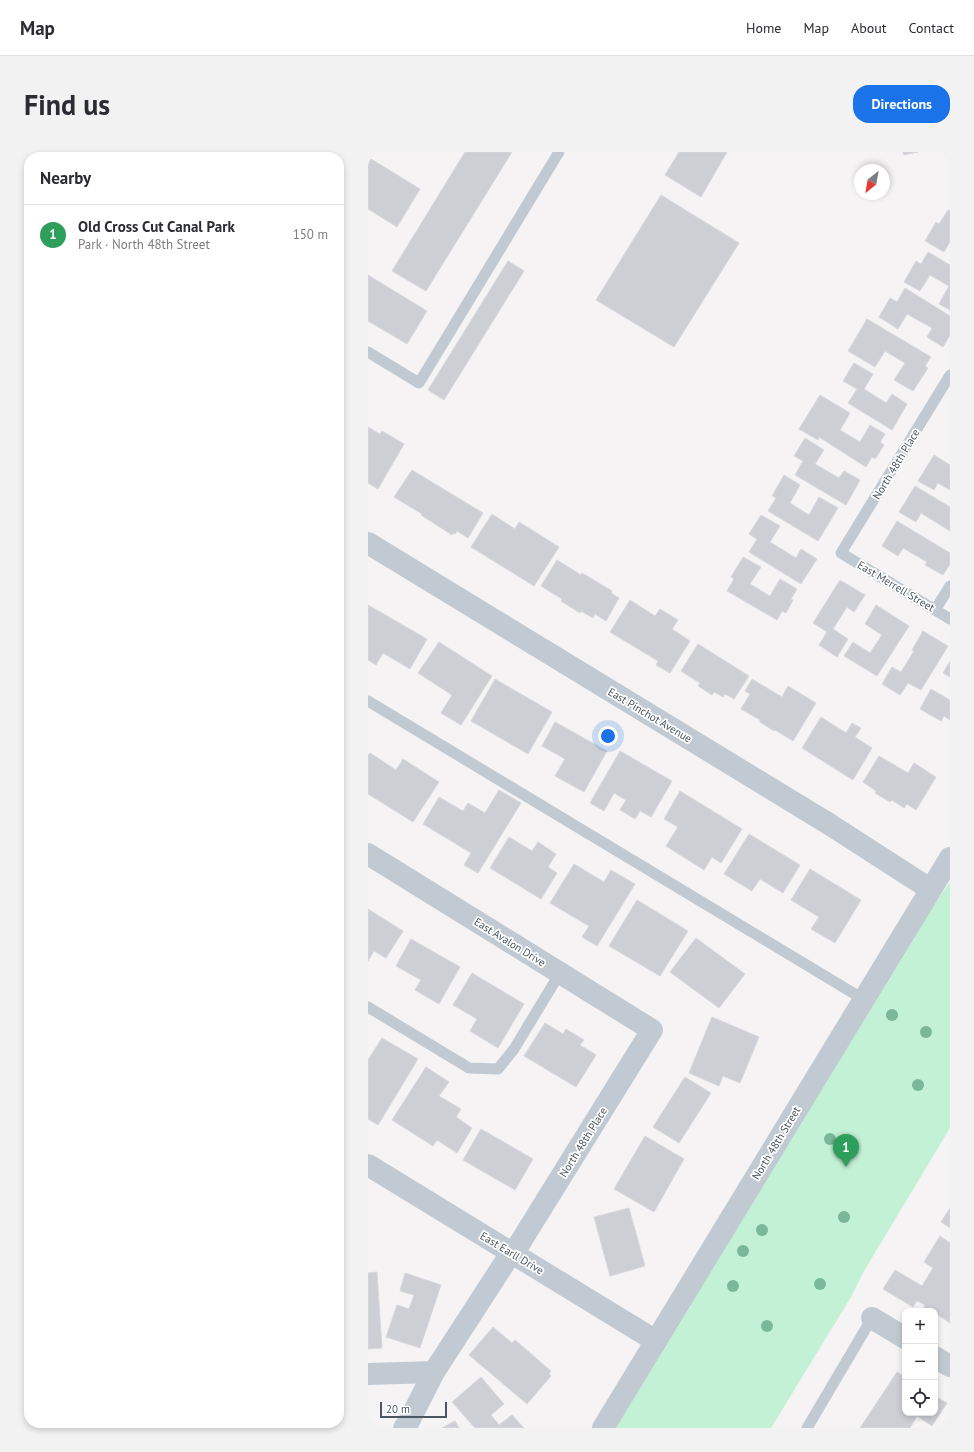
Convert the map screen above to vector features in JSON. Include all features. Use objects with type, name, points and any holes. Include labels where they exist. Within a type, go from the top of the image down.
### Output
[{"type":"street","name":"East Pinchot Avenue","points":[[368,543],[822,820],[930,889]]},
{"type":"street","name":"East Avalon Drive","points":[[368,854],[652,1030]]},
{"type":"street","name":"North 48th Street","points":[[603,1428],[950,858]]},
{"type":"street","name":"North 48th Place","points":[[404,1428],[434,1372],[512,1253],[652,1030]]},
{"type":"street","name":"East Earll Drive","points":[[368,1165],[656,1341]]},
{"type":"street","points":[[872,1318],[902,1336]]},
{"type":"street","points":[[938,1359],[950,1366]]},
{"type":"street","points":[[368,1374],[434,1372]]},
{"type":"lane","points":[[368,352],[419,383],[559,152]]},
{"type":"lane","name":"North 48th Place","points":[[841,553],[950,375]]},
{"type":"lane","name":"East Merrell Street","points":[[841,553],[950,619]]},
{"type":"lane","points":[[935,610],[950,586]]},
{"type":"lane","points":[[368,701],[863,999]]},
{"type":"lane","points":[[368,1007],[469,1068],[498,1069],[514,1049],[560,973]]},
{"type":"lane","points":[[808,1428],[872,1318]]},
{"type":"green space","points":[[950,882],[950,1128],[864,1271],[851,1297],[771,1428],[613,1428],[866,1002]]},
{"type":"building","points":[[465,152],[512,152],[426,291],[392,271]]},
{"type":"building","points":[[679,152],[727,152],[701,197],[665,175]]},
{"type":"building","points":[[903,152],[918,152],[904,155]]},
{"type":"building","points":[[368,157],[420,189],[397,227],[368,209]]},
{"type":"building","points":[[661,195],[739,243],[674,347],[596,300]]},
{"type":"building","points":[[948,210],[950,211],[950,242],[944,252],[925,241],[936,222],[939,224]]},
{"type":"building","points":[[928,252],[950,265],[950,310],[939,304],[949,286],[930,275],[920,291],[904,282],[916,261],[921,264]]},
{"type":"building","points":[[508,261],[524,271],[444,400],[428,390]]},
{"type":"building","points":[[368,275],[427,311],[407,344],[368,321]]},
{"type":"building","points":[[905,288],[950,316],[950,335],[943,347],[927,337],[932,328],[907,314],[898,329],[879,317],[890,298],[897,302]]},
{"type":"building","points":[[867,319],[931,357],[925,366],[928,368],[913,391],[894,380],[905,363],[885,351],[875,367],[848,351]]},
{"type":"building","points":[[854,363],[873,374],[864,389],[886,403],[892,394],[907,404],[892,430],[848,403],[857,389],[843,381]]},
{"type":"building","points":[[820,395],[850,413],[840,430],[860,442],[870,425],[885,434],[880,442],[884,445],[875,459],[872,457],[866,467],[819,437],[818,440],[799,429]]},
{"type":"building","points":[[368,427],[380,434],[382,431],[404,444],[378,489],[368,483]]},
{"type":"building","points":[[805,438],[824,450],[815,464],[839,478],[844,471],[860,480],[846,505],[795,475],[803,461],[794,456]]},
{"type":"building","points":[[934,455],[950,465],[950,490],[938,483],[934,490],[918,481]]},
{"type":"building","points":[[412,470],[483,513],[468,538],[457,531],[452,535],[394,497]]},
{"type":"building","points":[[784,475],[800,485],[790,503],[809,515],[819,497],[838,508],[818,541],[768,511],[776,498],[772,496]]},
{"type":"building","points":[[915,486],[950,507],[950,531],[921,513],[916,522],[899,512]]},
{"type":"building","points":[[492,514],[515,529],[519,522],[559,547],[534,586],[471,547]]},
{"type":"building","points":[[761,515],[780,526],[770,542],[796,558],[801,549],[817,559],[801,584],[749,552],[757,539],[749,534]]},
{"type":"building","points":[[897,521],[950,553],[950,564],[943,575],[925,565],[927,562],[903,548],[898,556],[882,546]]},
{"type":"building","points":[[743,557],[761,567],[750,584],[770,596],[780,579],[797,589],[791,599],[793,600],[786,613],[782,611],[777,620],[727,591],[734,579],[731,577]]},
{"type":"building","points":[[557,560],[581,575],[582,573],[612,591],[611,593],[619,598],[606,621],[595,614],[593,618],[581,611],[580,613],[561,601],[562,599],[541,586]]},
{"type":"building","points":[[840,580],[865,595],[854,612],[847,607],[833,629],[848,639],[837,657],[819,645],[827,632],[813,623]]},
{"type":"building","points":[[630,600],[655,616],[660,609],[678,620],[672,629],[690,641],[670,673],[656,665],[658,661],[610,632]]},
{"type":"building","points":[[368,605],[427,639],[410,669],[383,653],[376,665],[368,660]]},
{"type":"building","points":[[876,605],[909,626],[877,676],[844,656],[853,642],[870,653],[882,635],[865,624]]},
{"type":"building","points":[[923,631],[948,646],[921,690],[908,683],[900,695],[882,684],[892,667],[901,672],[914,651],[912,650]]},
{"type":"building","points":[[439,642],[492,676],[461,725],[441,713],[452,695],[418,673]]},
{"type":"building","points":[[698,644],[749,676],[734,699],[725,694],[723,697],[714,692],[712,695],[698,686],[700,683],[681,671]]},
{"type":"building","points":[[950,661],[950,677],[943,673]]},
{"type":"building","points":[[495,679],[552,712],[528,754],[471,721]]},
{"type":"building","points":[[752,679],[782,697],[788,686],[816,703],[793,741],[775,730],[774,731],[760,722],[760,720],[741,709],[750,694],[745,691]]},
{"type":"building","points":[[931,689],[950,700],[950,720],[944,716],[941,721],[920,709]]},
{"type":"building","points":[[821,717],[846,733],[852,723],[861,728],[855,737],[872,748],[853,780],[802,748]]},
{"type":"building","points":[[555,722],[607,751],[584,792],[555,776],[565,759],[542,746]]},
{"type":"building","points":[[620,751],[672,781],[651,817],[640,811],[635,819],[620,810],[626,800],[614,793],[604,811],[590,803]]},
{"type":"building","points":[[370,753],[396,770],[403,759],[439,782],[413,822],[368,794],[368,755]]},
{"type":"building","points":[[879,756],[908,773],[914,763],[936,777],[916,810],[907,804],[904,808],[892,800],[890,802],[875,793],[876,791],[863,782]]},
{"type":"building","points":[[499,790],[521,803],[478,873],[464,865],[471,853],[423,824],[439,797],[463,811],[468,803],[485,813]]},
{"type":"building","points":[[680,791],[742,829],[721,863],[712,857],[704,870],[666,846],[678,827],[664,819]]},
{"type":"building","points":[[749,834],[800,865],[783,893],[760,879],[752,891],[724,874]]},
{"type":"building","points":[[509,837],[532,851],[538,842],[556,854],[548,867],[557,873],[541,899],[490,868]]},
{"type":"building","points":[[574,864],[604,882],[611,870],[635,884],[597,946],[582,937],[589,926],[550,903]]},
{"type":"building","points":[[810,869],[861,900],[835,943],[811,929],[819,917],[791,900]]},
{"type":"building","points":[[637,900],[688,931],[660,976],[609,946]]},
{"type":"building","points":[[368,909],[403,931],[386,958],[374,951],[368,961]]},
{"type":"building","points":[[696,938],[745,974],[719,1008],[670,972]]},
{"type":"building","points":[[411,939],[460,967],[439,1004],[415,990],[421,980],[396,966]]},
{"type":"building","points":[[472,973],[524,1004],[498,1048],[470,1031],[477,1019],[453,1005]]},
{"type":"building","points":[[712,1017],[759,1037],[740,1083],[723,1076],[719,1086],[689,1073]]},
{"type":"building","points":[[545,1023],[563,1034],[566,1029],[584,1040],[580,1045],[596,1055],[576,1087],[524,1056]]},
{"type":"building","points":[[382,1038],[418,1059],[378,1125],[368,1119],[368,1060]]},
{"type":"building","points":[[426,1067],[449,1082],[439,1096],[461,1109],[456,1117],[472,1128],[457,1153],[437,1140],[433,1146],[392,1120]]},
{"type":"building","points":[[685,1077],[711,1093],[679,1143],[653,1127]]},
{"type":"building","points":[[481,1129],[533,1159],[515,1190],[463,1160]]},
{"type":"building","points":[[645,1136],[684,1159],[654,1212],[614,1189]]},
{"type":"building","points":[[629,1208],[645,1266],[610,1276],[594,1217]]},
{"type":"building","points":[[950,1208],[950,1228],[941,1222]]},
{"type":"building","points":[[940,1236],[950,1243],[950,1323],[938,1315],[938,1308],[924,1308],[925,1305],[917,1301],[913,1307],[883,1289],[895,1270],[922,1286],[933,1268],[924,1262]]},
{"type":"building","points":[[377,1272],[382,1348],[368,1349],[368,1273]]},
{"type":"building","points":[[405,1273],[441,1285],[420,1348],[386,1337],[397,1305],[409,1309],[414,1295],[400,1291]]},
{"type":"building","points":[[493,1327],[512,1343],[515,1340],[551,1371],[549,1374],[551,1376],[527,1404],[469,1355]]},
{"type":"building","points":[[897,1372],[902,1375],[902,1416],[917,1416],[910,1428],[860,1428]]},
{"type":"building","points":[[481,1377],[504,1404],[491,1415],[499,1425],[512,1415],[524,1428],[475,1428],[452,1402]]},
{"type":"building","points":[[938,1398],[947,1403],[932,1426],[917,1416],[938,1416]]},
{"type":"building","points":[[455,1421],[459,1428],[442,1428],[451,1423]]},
{"type":"place","name":"Old Cross Cut Canal Park","points":[[846,1167]]}]
